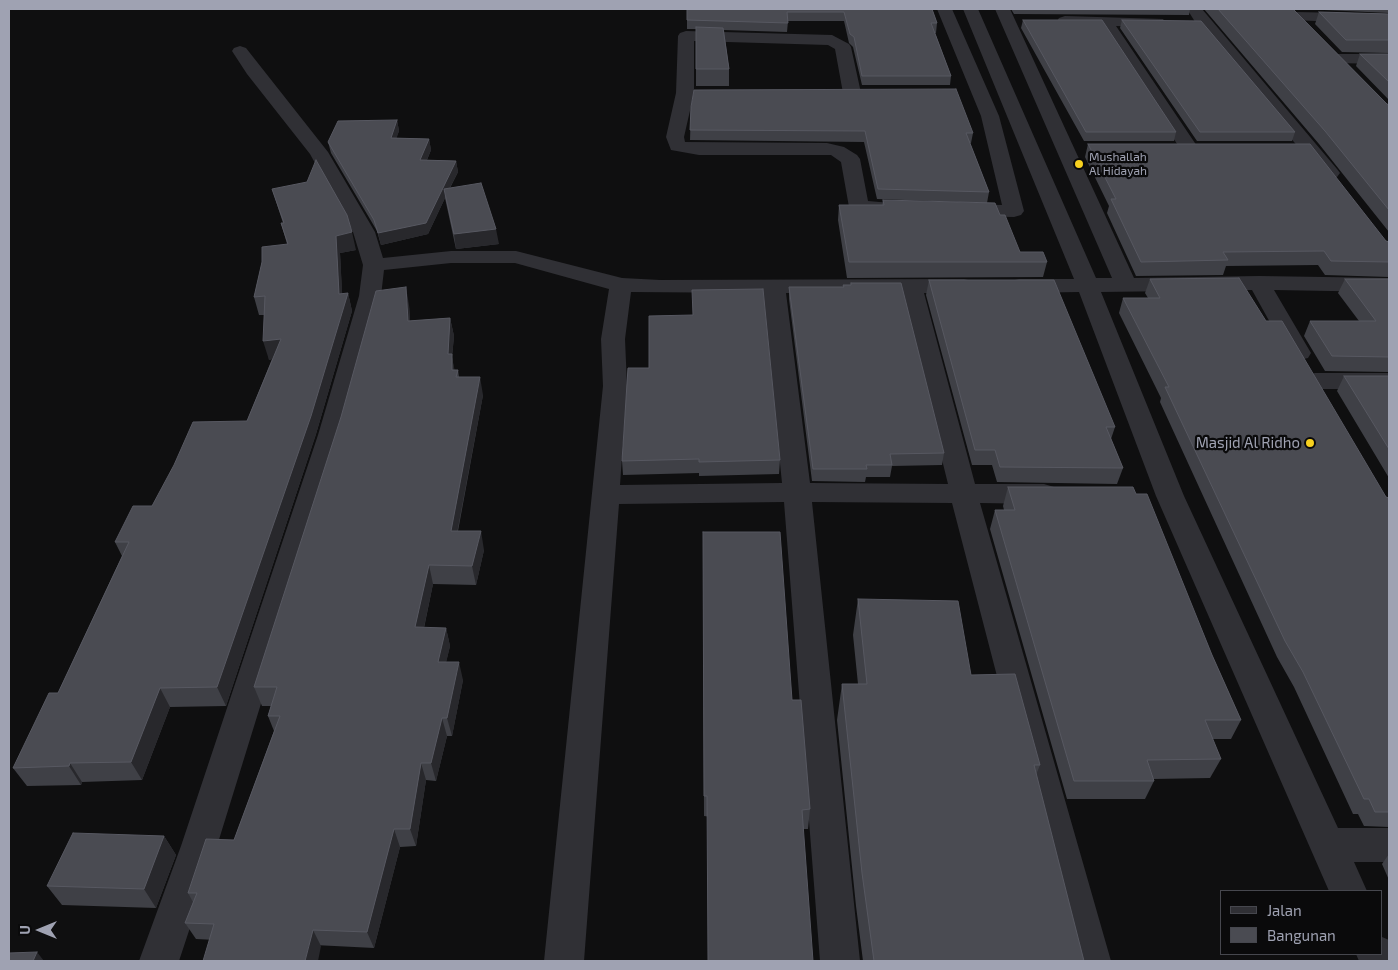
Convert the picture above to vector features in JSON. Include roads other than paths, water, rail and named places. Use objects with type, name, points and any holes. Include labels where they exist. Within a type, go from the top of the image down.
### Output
[{"type":"street","points":[[936,209],[1014,211],[990,116],[944,9]]},
{"type":"street","points":[[970,9],[1088,286],[1170,496],[1348,890]]},
{"type":"street","points":[[1292,13],[1389,19]]},
{"type":"street","points":[[1292,13],[1310,31]]},
{"type":"street","points":[[1004,15],[1026,21]]},
{"type":"street","points":[[1004,15],[1066,149],[1113,258],[1127,285]]},
{"type":"street","points":[[1046,21],[1105,22],[1188,19],[1311,149],[1341,188]]},
{"type":"street","points":[[1105,22],[1199,149],[1170,149]]},
{"type":"street","points":[[852,93],[844,47],[832,40],[686,36],[684,93],[675,137],[678,146],[699,150],[827,149],[837,151],[850,159],[859,207],[917,208]]},
{"type":"street","points":[[1323,45],[1350,72]]},
{"type":"street","points":[[158,961],[199,846],[330,435],[370,296],[374,264],[364,232],[319,152],[240,51]]},
{"type":"street","points":[[1337,58],[1389,59]]},
{"type":"street","points":[[960,92],[980,92]]},
{"type":"street","points":[[684,93],[704,93]]},
{"type":"street","points":[[832,93],[872,93]]},
{"type":"street","points":[[990,116],[1015,116]]},
{"type":"street","points":[[1066,149],[1085,149]]},
{"type":"street","points":[[1283,149],[1311,149]]},
{"type":"street","points":[[374,264],[451,257],[516,257],[621,285],[660,288],[1088,286],[1259,283],[1389,285]]},
{"type":"street","points":[[1259,283],[1330,405]]},
{"type":"street","points":[[564,961],[615,386],[613,339],[621,285]]},
{"type":"street","points":[[774,287],[797,492],[840,961]]},
{"type":"street","points":[[911,287],[964,494],[1091,961]]},
{"type":"street","points":[[1315,381],[1389,381]]},
{"type":"street","points":[[606,495],[797,492],[1072,495]]},
{"type":"street","points":[[1141,496],[1170,496]]},
{"type":"street","points":[[1327,844],[1389,844]]},
{"type":"place","name":"Mushallah Al Hidayah","points":[[1079,164]]},
{"type":"place","name":"Masjid Al Ridho","points":[[1310,443]]}]
